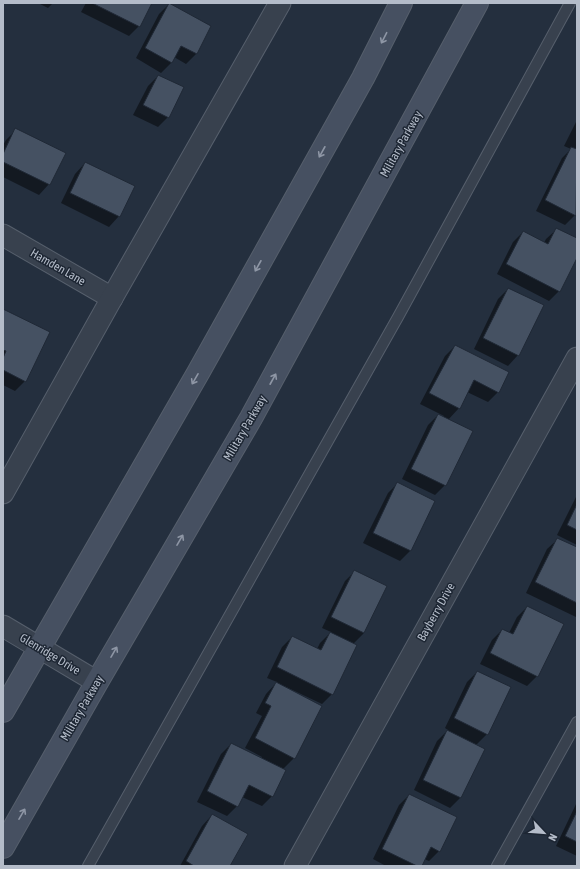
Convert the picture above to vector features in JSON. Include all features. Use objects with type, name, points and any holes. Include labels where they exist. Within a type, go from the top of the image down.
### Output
[{"type":"main road","points":[[3,711],[202,366],[363,78],[401,3]]},
{"type":"main road","name":"Military Parkway","points":[[3,847],[251,418],[477,3]]},
{"type":"street","points":[[3,493],[280,3]]},
{"type":"street","name":"Hamden Lane","points":[[3,235],[112,298]]},
{"type":"street","name":"Bayberry Drive","points":[[295,866],[577,358]]},
{"type":"street","name":"Glenridge Drive","points":[[3,626],[97,682]]},
{"type":"lane","points":[[88,866],[401,310],[570,3]]},
{"type":"lane","points":[[497,866],[577,722]]},
{"type":"building","points":[[92,3],[152,3],[140,27]]},
{"type":"building","points":[[169,3],[211,26],[197,54],[181,46],[172,63],[145,48]]},
{"type":"building","points":[[158,75],[184,87],[169,118],[143,105]]},
{"type":"building","points":[[15,128],[66,153],[50,185],[3,162],[3,154]]},
{"type":"building","points":[[571,147],[577,149],[576,216],[545,200]]},
{"type":"building","points":[[85,162],[135,186],[120,217],[70,193]]},
{"type":"building","points":[[556,228],[577,238],[577,258],[560,292],[506,264],[523,231],[548,244]]},
{"type":"building","points":[[508,288],[544,305],[519,356],[483,338]]},
{"type":"building","points":[[3,309],[50,332],[26,382],[3,370],[3,358],[6,351],[3,350]]},
{"type":"building","points":[[455,345],[509,372],[499,393],[474,380],[460,409],[429,393]]},
{"type":"building","points":[[438,414],[473,431],[446,486],[411,469]]},
{"type":"building","points":[[397,482],[435,501],[411,551],[373,533]]},
{"type":"building","points":[[577,504],[577,530],[567,525]]},
{"type":"building","points":[[557,538],[577,547],[577,603],[535,582]]},
{"type":"building","points":[[354,570],[387,586],[364,633],[331,617]]},
{"type":"building","points":[[527,606],[564,624],[538,677],[490,653],[502,629],[513,634]]},
{"type":"building","points":[[330,632],[357,645],[333,695],[277,667],[292,636],[321,650]]},
{"type":"building","points":[[477,671],[511,687],[488,735],[454,718]]},
{"type":"building","points":[[276,682],[322,706],[295,759],[255,738],[271,706],[265,703]]},
{"type":"building","points":[[447,730],[485,749],[461,798],[423,780]]},
{"type":"building","points":[[231,743],[286,770],[273,797],[249,785],[238,807],[207,791]]},
{"type":"building","points":[[409,794],[457,817],[440,852],[431,847],[422,866],[417,866],[382,849]]},
{"type":"building","points":[[577,811],[577,842],[565,836]]},
{"type":"building","points":[[212,814],[248,834],[230,866],[194,866],[186,861]]}]
